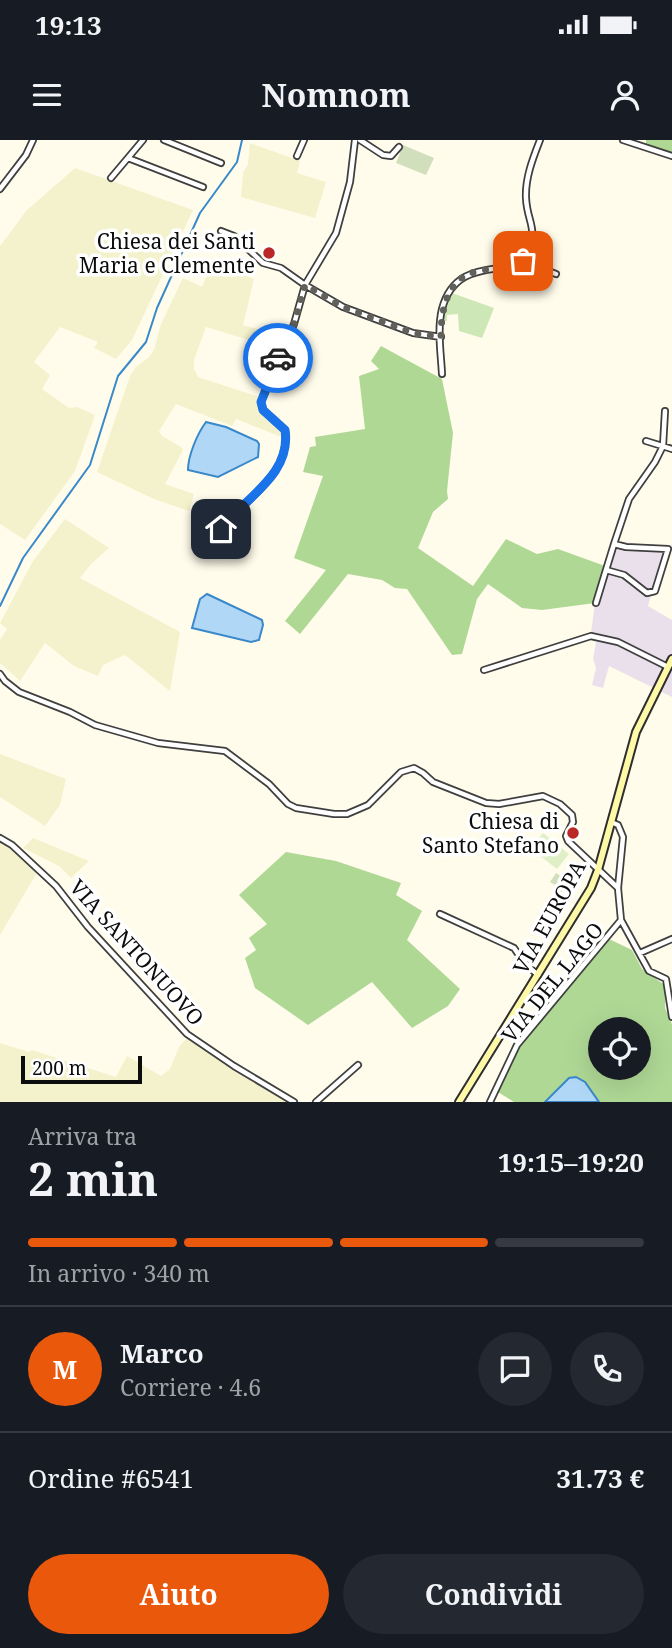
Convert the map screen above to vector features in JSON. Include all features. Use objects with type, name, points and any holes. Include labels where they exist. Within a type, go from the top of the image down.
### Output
[{"type":"main road","name":"VIA EUROPA","points":[[459,1102],[591,888],[639,725],[672,659]]},
{"type":"street","points":[[0,189],[26,155],[33,140]]},
{"type":"street","points":[[111,178],[143,140]]},
{"type":"street","points":[[164,140],[221,163]]},
{"type":"street","points":[[297,156],[304,140]]},
{"type":"street","points":[[210,551],[224,525],[273,476],[280,465],[286,439],[285,430],[263,410],[261,402],[294,324],[305,285],[336,233],[349,182],[355,140]]},
{"type":"street","points":[[360,140],[383,155],[391,156],[399,147]]},
{"type":"street","points":[[523,261],[533,233],[526,202],[527,189],[531,162],[540,140]]},
{"type":"street","points":[[623,140],[672,156]]},
{"type":"street","points":[[128,158],[203,187]]},
{"type":"street","points":[[221,231],[234,236],[263,262],[281,268],[343,307],[413,333],[441,337]]},
{"type":"street","points":[[442,374],[442,309],[458,281],[474,272],[523,261],[556,274]]},
{"type":"street","points":[[596,603],[629,499],[663,446],[665,411]]},
{"type":"street","points":[[646,441],[672,449]]},
{"type":"street","points":[[607,570],[624,575],[649,593],[656,588],[668,551],[665,547],[626,547],[614,544]]},
{"type":"street","points":[[484,670],[591,636],[618,642],[668,667]]},
{"type":"street","points":[[0,674],[19,692],[96,725],[158,743],[225,751],[296,808],[347,814],[368,805],[401,772],[414,768],[433,782],[486,803],[499,804],[543,796],[560,804],[572,815],[573,822],[566,838],[618,888]]},
{"type":"street","points":[[610,822],[618,825],[623,837],[618,888],[621,920],[649,971],[666,979],[672,1017]]},
{"type":"street","name":"VIA SANTONUOVO","points":[[0,838],[20,852],[56,886],[88,927],[187,1034],[294,1102]]},
{"type":"street","points":[[440,914],[514,948],[525,964],[538,975]]},
{"type":"street","name":"VIA DEL LAGO","points":[[490,1102],[517,1045],[621,920]]},
{"type":"street","points":[[640,953],[672,939]]},
{"type":"street","points":[[316,1102],[358,1065]]},
{"type":"shaded area","points":[[612,540],[649,546],[672,545],[657,593],[651,595],[648,606],[672,620],[672,697],[609,666],[603,688],[592,685],[596,668],[593,659],[596,642],[590,640],[595,603]]},
{"type":"green space","points":[[646,140],[672,140],[672,154],[646,145]]},
{"type":"green space","points":[[250,143],[300,161],[297,173],[326,182],[315,218],[241,197]]},
{"type":"green space","points":[[403,145],[434,158],[426,175],[396,163]]},
{"type":"green space","points":[[75,168],[193,210],[132,340],[116,359],[94,348],[98,342],[60,327],[34,362],[50,375],[42,389],[69,408],[77,407],[95,415],[75,471],[25,540],[0,524],[0,246],[26,211]]},
{"type":"green space","points":[[213,260],[254,279],[243,325],[260,330],[256,342],[206,327],[194,360],[194,369],[198,377],[259,397],[258,406],[279,426],[284,438],[236,419],[232,426],[176,404],[159,431],[183,450],[165,484],[194,494],[189,511],[154,499],[97,472],[130,376],[154,350],[161,324],[183,278],[202,287]]},
{"type":"green space","points":[[452,293],[494,308],[482,338],[459,331],[458,314],[447,315],[447,321],[443,321],[444,307]]},
{"type":"green space","points":[[381,346],[442,379],[453,433],[448,499],[433,512],[418,548],[473,586],[506,539],[537,554],[558,549],[605,566],[595,603],[542,610],[522,608],[488,584],[477,599],[462,654],[452,655],[407,589],[395,588],[382,580],[348,574],[300,634],[285,621],[326,570],[294,558],[323,476],[303,472],[310,447],[316,446],[315,437],[365,429],[359,376],[379,369],[371,361]]},
{"type":"green space","points":[[65,519],[109,548],[80,578],[180,632],[170,691],[125,655],[103,665],[98,676],[74,666],[45,643],[20,681],[0,663],[0,640],[7,629],[0,623],[33,561]]},
{"type":"green space","points":[[0,754],[66,779],[60,805],[45,826],[0,797]]},
{"type":"green space","points":[[543,833],[569,854],[557,869],[530,848]]},
{"type":"green space","points":[[33,838],[89,861],[71,878],[59,866],[23,848]]},
{"type":"green space","points":[[0,840],[12,847],[38,871],[0,935]]},
{"type":"green space","points":[[286,852],[336,861],[401,883],[396,895],[422,911],[407,940],[460,989],[448,1006],[412,1028],[372,982],[308,1025],[255,988],[245,958],[256,950],[249,938],[267,924],[239,895]]},
{"type":"green space","points":[[556,873],[569,882],[561,893],[550,882]]},
{"type":"green space","points":[[609,939],[632,950],[642,969],[666,986],[665,1008],[672,1024],[672,1102],[514,1102],[498,1092],[518,1048]]},
{"type":"green space","points":[[187,1038],[291,1102],[0,1102],[0,1043],[29,1052],[32,1050],[116,1077],[127,1056],[161,1076],[170,1069],[179,1047]]},
{"type":"water","points":[[206,422],[226,427],[257,441],[258,457],[218,477],[188,470],[194,445]]},
{"type":"water","points":[[207,594],[262,620],[259,640],[251,642],[192,628],[200,599]]},
{"type":"water","points":[[576,1077],[585,1082],[599,1102],[545,1102],[569,1078]]},
{"type":"waterway","points":[[0,606],[23,558],[90,465],[118,376],[146,342],[157,308],[200,213],[237,162],[242,140]]},
{"type":"way so far","points":[[278,358],[297,316],[305,285],[343,307],[413,333],[441,337],[442,309],[458,281],[474,272],[523,261]]},
{"type":"place","name":"Chiesa dei Santi Maria e Clemente","points":[[269,253]]},
{"type":"place","name":"Chiesa di Santo Stefano","points":[[573,833]]},
{"type":"route","points":[[221,529],[273,476],[280,465],[286,439],[285,430],[263,410],[261,402],[278,358]]}]
